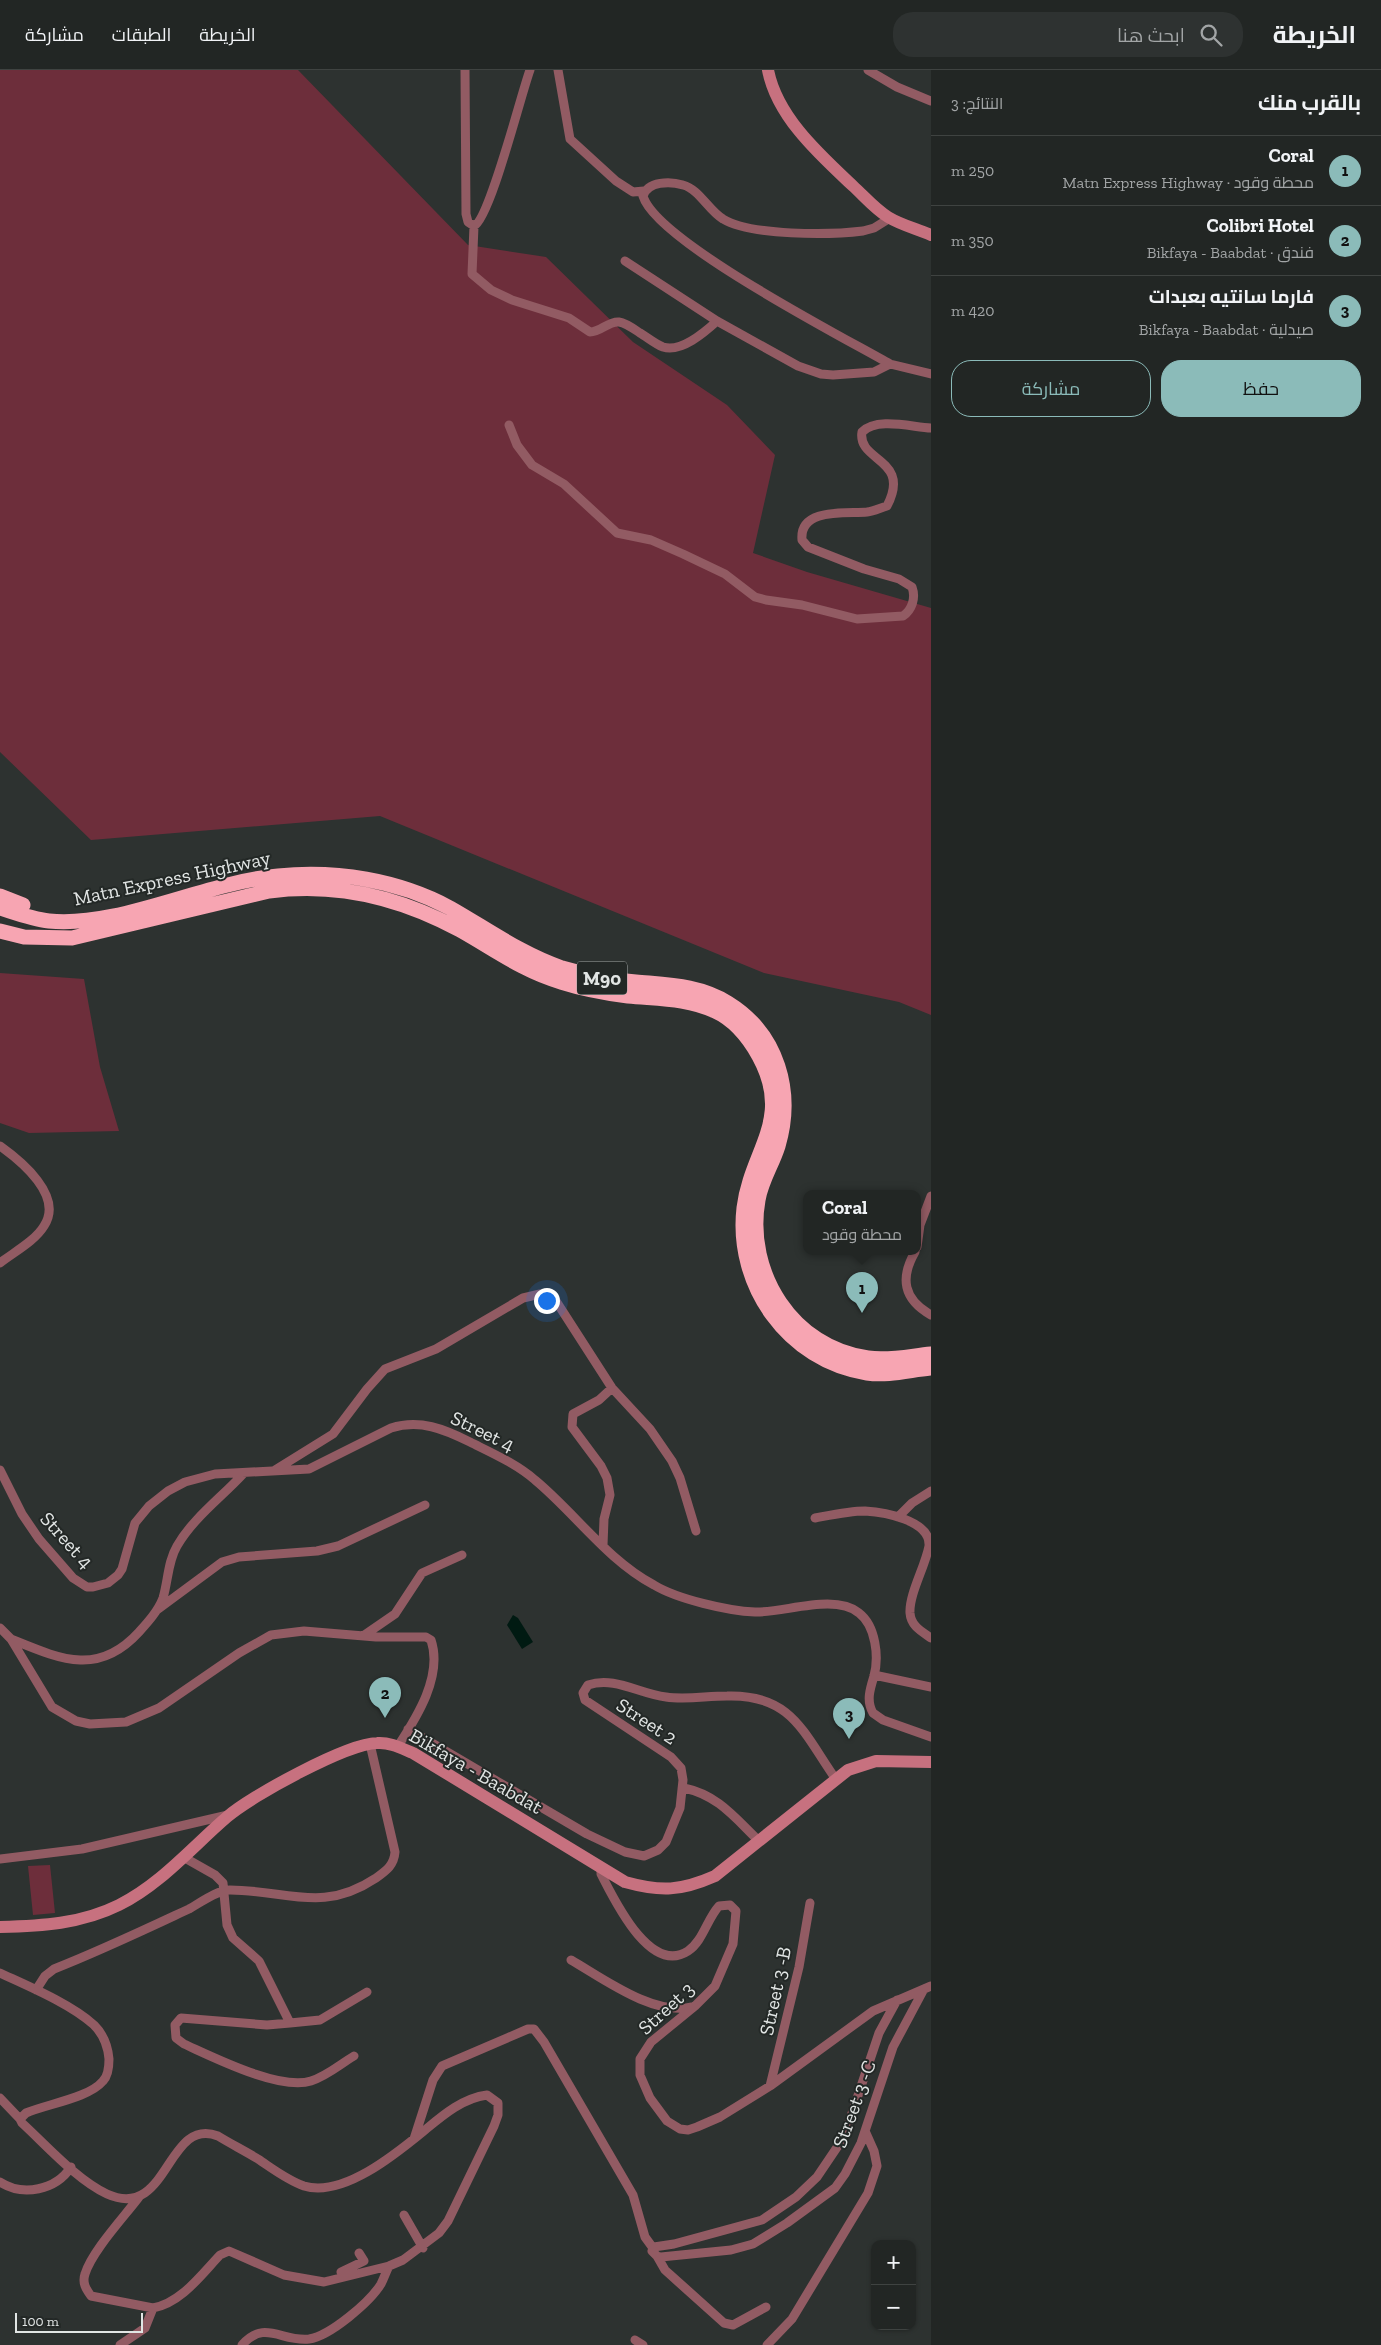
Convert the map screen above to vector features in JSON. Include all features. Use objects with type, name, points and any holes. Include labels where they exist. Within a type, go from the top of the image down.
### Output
[{"type":"highway","name":"Matn Express Highway","points":[[0,908],[35,918],[56,921],[79,920],[122,913],[262,878],[300,875],[350,877],[377,882],[432,900],[514,946],[562,968],[618,980],[687,986],[716,996],[736,1008],[761,1033],[775,1057],[782,1080],[785,1100],[784,1124],[776,1152],[762,1184],[757,1213],[759,1255],[765,1277],[777,1299],[799,1326],[835,1349],[861,1357],[879,1359],[928,1351]]},
{"type":"highway","name":"Matn Express Highway","points":[[0,931],[24,937],[72,938],[270,891],[302,888],[344,890],[390,900],[424,913],[459,930],[512,963],[560,982],[594,992],[685,1000],[718,1012],[734,1023],[754,1048],[761,1059],[771,1087],[771,1126],[746,1197],[743,1227],[746,1261],[753,1281],[768,1310],[790,1336],[824,1359],[838,1364],[865,1372],[882,1374],[931,1368]]},
{"type":"highway","points":[[0,896],[56,921]]},
{"type":"main road","points":[[768,70],[775,95],[798,128],[842,176],[890,218],[931,235]]},
{"type":"main road","name":"Bikfaya - Baabdat","points":[[0,1927],[59,1924],[104,1912],[131,1898],[185,1858],[229,1815],[322,1761],[370,1744],[384,1743],[398,1746],[413,1753],[625,1882],[639,1886],[677,1889],[691,1886],[715,1876],[835,1778],[848,1770],[876,1761],[931,1762]]},
{"type":"street","points":[[465,70],[466,214],[468,222],[474,226]]},
{"type":"street","points":[[530,70],[490,196],[481,220],[474,226],[472,274],[498,293],[512,300],[563,315],[590,332],[619,322],[659,345],[668,348],[684,344],[718,321]]},
{"type":"street","points":[[558,70],[570,139],[616,181],[633,192],[644,191],[664,182],[684,185],[723,219],[744,227],[773,230],[849,233],[874,228],[890,218]]},
{"type":"street","points":[[868,70],[897,87],[931,101]]},
{"type":"street","points":[[644,191],[644,202],[696,251],[890,364],[931,374]]},
{"type":"street","points":[[625,261],[718,321],[798,366],[821,374],[874,372],[890,364]]},
{"type":"street","points":[[509,426],[517,445],[532,465],[564,484],[617,532],[651,540],[682,554],[725,574],[755,596],[866,619],[903,616],[911,608],[914,600],[912,588],[899,579],[864,569],[808,547],[802,540],[803,530],[808,522],[829,513],[869,512],[886,506],[894,492],[893,477],[862,443],[862,432],[865,429],[879,425],[931,428]]},
{"type":"street","points":[[0,1146],[13,1156],[42,1188],[48,1199],[49,1208],[44,1227],[0,1263]]},
{"type":"street","points":[[921,1222],[931,1196]]},
{"type":"street","points":[[913,1255],[907,1265],[907,1286],[916,1306],[931,1315]]},
{"type":"street","points":[[275,1470],[333,1434],[367,1389],[385,1369],[436,1349],[517,1300],[534,1293],[549,1295],[556,1300],[612,1388],[650,1429],[672,1461],[680,1478],[696,1531]]},
{"type":"street","points":[[603,1545],[604,1519],[610,1495],[607,1478],[602,1466],[572,1427],[571,1420],[575,1412],[594,1402],[612,1388]]},
{"type":"street","name":"Street 4","points":[[0,1470],[22,1514],[39,1539],[73,1578],[87,1587],[93,1588],[108,1583],[122,1570],[135,1523],[148,1506],[168,1491],[199,1477],[215,1474],[244,1474],[275,1470],[309,1469],[391,1428],[404,1424],[430,1426],[453,1433],[534,1478],[625,1565],[653,1585],[667,1592],[725,1608],[756,1612],[826,1605],[842,1606],[855,1610],[865,1619],[874,1637],[874,1675],[870,1686],[869,1701],[873,1713],[883,1720],[931,1737]]},
{"type":"street","points":[[157,1610],[175,1548],[184,1534],[244,1474]]},
{"type":"street","points":[[898,1516],[912,1503],[931,1491]]},
{"type":"street","points":[[11,1639],[52,1656],[74,1659],[102,1659],[114,1654],[127,1644],[157,1610],[222,1562],[240,1557],[317,1551],[338,1546],[425,1505]]},
{"type":"street","points":[[815,1518],[863,1511],[898,1516],[920,1527],[929,1538],[924,1568],[910,1612],[914,1625],[931,1638]]},
{"type":"street","points":[[362,1636],[395,1614],[422,1573],[462,1555]]},
{"type":"street","points":[[1,1627],[11,1639],[52,1708],[76,1721],[90,1724],[126,1722],[159,1708],[238,1653],[271,1636],[304,1631],[362,1636],[423,1636],[431,1640],[435,1661],[432,1679],[398,1746]]},
{"type":"street","points":[[874,1675],[931,1687]]},
{"type":"street","name":"Street 2","points":[[408,1729],[587,1834],[634,1855],[652,1854],[666,1842],[674,1826],[684,1788],[681,1768],[674,1759],[585,1700],[583,1693],[588,1684],[608,1682],[667,1698],[742,1696],[768,1700],[793,1718],[835,1778]]},
{"type":"street","points":[[36,1990],[45,1976],[54,1969],[139,1932],[225,1890],[308,1899],[329,1898],[352,1891],[389,1869],[395,1859],[395,1852],[370,1744]]},
{"type":"street","points":[[684,1788],[698,1791],[712,1798],[759,1841]]},
{"type":"street","points":[[0,1859],[82,1849],[229,1815]]},
{"type":"street","points":[[185,1858],[215,1875],[223,1883],[227,1925],[233,1938],[259,1961],[271,1980],[290,2023]]},
{"type":"street","name":"Street 3","points":[[600,1868],[601,1874],[623,1916],[650,1946],[660,1952],[676,1954],[688,1950],[719,1906],[726,1904],[734,1907],[737,1918],[733,1944],[722,1973],[711,1991],[651,2042],[640,2059],[640,2075],[650,2098],[667,2121],[680,2129],[688,2130],[720,2117],[770,2086],[873,2011],[927,1988]]},
{"type":"street","name":"Street 3 -B","points":[[770,2086],[799,1967],[810,1903]]},
{"type":"street","points":[[571,1960],[651,2004],[681,2010],[695,2006]]},
{"type":"street","points":[[0,1973],[36,1990],[94,2025],[107,2048],[108,2072],[104,2081],[94,2088],[34,2109],[23,2114],[20,2119]]},
{"type":"street","name":"Street 3 -C","points":[[655,2252],[731,2250],[753,2244],[768,2237],[834,2188],[852,2163],[866,2133],[893,2046],[927,1988]]},
{"type":"street","points":[[354,2056],[326,2075],[309,2082],[282,2080],[257,2076],[184,2044],[176,2038],[174,2030],[175,2025],[181,2018],[266,2025],[320,2020],[367,1992]]},
{"type":"street","name":"Street 3 -C","points":[[655,2252],[762,2220],[796,2197],[817,2177],[844,2137],[879,2033],[897,2000]]},
{"type":"street","points":[[414,2139],[433,2080],[442,2066],[528,2028],[534,2029],[544,2042],[633,2194],[645,2238],[665,2270],[724,2323],[733,2325],[766,2307]]},
{"type":"street","points":[[487,2094],[498,2103],[498,2115],[494,2126],[457,2204],[439,2233],[423,2248],[389,2266],[324,2282],[284,2275],[229,2252],[220,2256],[175,2300],[154,2308],[91,2296],[84,2283],[85,2274],[139,2197],[156,2182],[186,2140],[199,2133],[205,2132],[218,2136],[296,2182],[319,2188],[342,2184],[358,2176],[468,2100],[487,2094]]},
{"type":"street","points":[[0,2098],[22,2123],[94,2186],[109,2195],[128,2198],[139,2197]]},
{"type":"street","points":[[767,2345],[792,2320],[868,2193],[877,2166],[874,2150],[866,2133]]},
{"type":"street","points":[[0,2182],[18,2189],[40,2188],[58,2182],[71,2167]]},
{"type":"street","points":[[404,2215],[423,2248]]},
{"type":"street","points":[[324,2282],[327,2276],[349,2270],[364,2261],[359,2253]]},
{"type":"street","points":[[242,2345],[248,2337],[258,2332],[294,2341],[310,2338],[331,2330],[366,2302],[381,2285],[389,2266]]},
{"type":"street","points":[[120,2345],[145,2328],[154,2308]]},
{"type":"street","points":[[635,2340],[643,2345]]},
{"type":"shaded area","points":[[0,70],[298,70],[468,245],[546,257],[633,342],[727,405],[775,455],[753,553],[807,572],[931,608],[931,1015],[899,1002],[764,973],[380,816],[91,840],[0,752]]},
{"type":"shaded area","points":[[0,973],[84,979],[100,1067],[119,1131],[29,1133],[0,1123]]},
{"type":"shaded area","points":[[513,1615],[518,1618],[533,1642],[522,1649],[507,1625]]},
{"type":"shaded area","points":[[50,1865],[55,1913],[33,1915],[28,1866]]},
{"type":"place","name":"Coral","points":[[862,1313]]},
{"type":"place","name":"Colibri Hotel","points":[[385,1718]]},
{"type":"place","name":"فارما سانتيه بعبدات","points":[[849,1739]]}]
